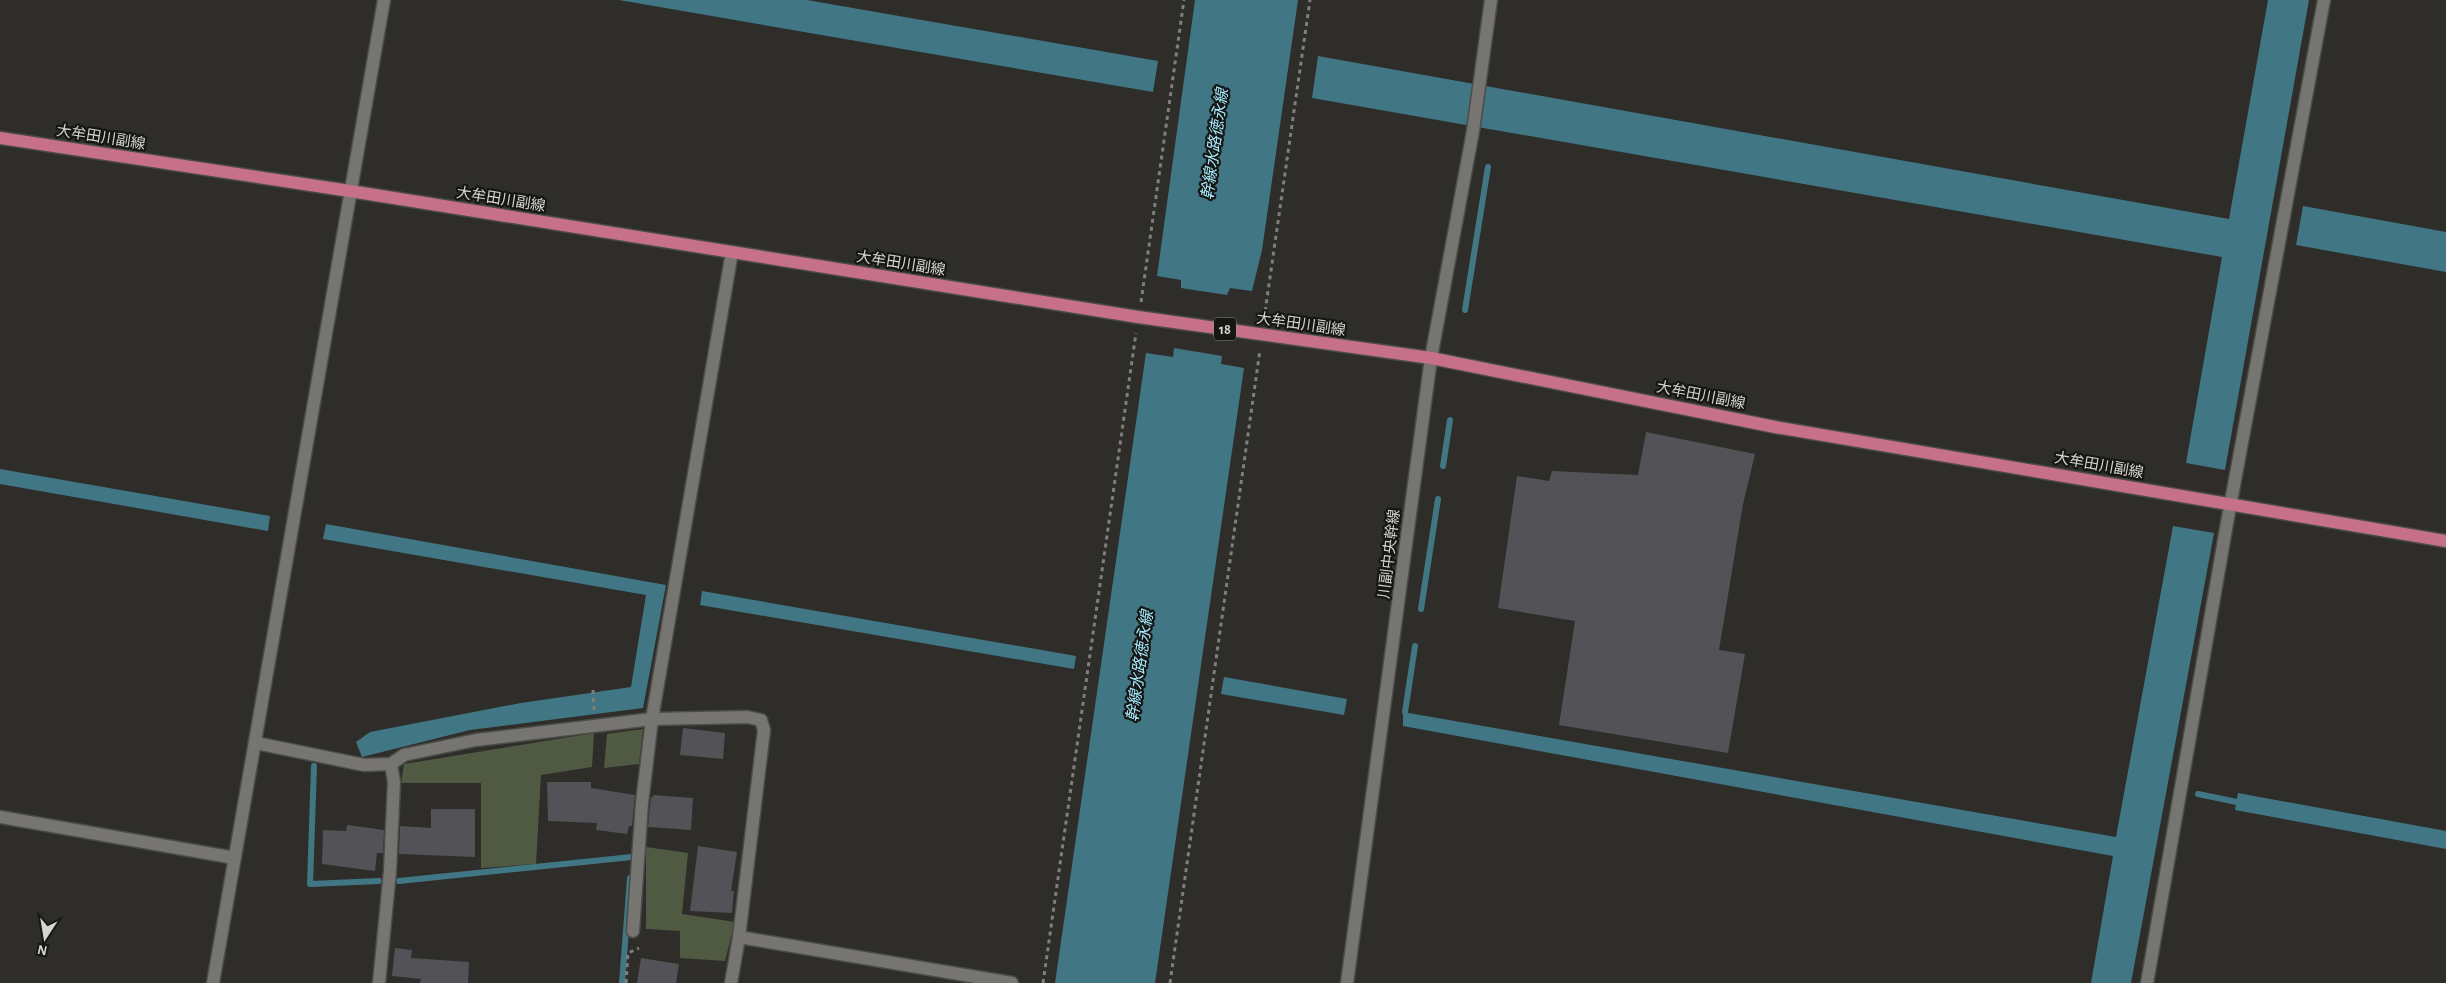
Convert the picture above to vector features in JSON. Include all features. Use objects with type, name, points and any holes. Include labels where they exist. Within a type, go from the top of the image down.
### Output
[{"type":"main road","name":"大牟田川副線","points":[[0,138],[350,191],[1138,317],[1431,358],[1775,427],[2446,541]]},
{"type":"street","points":[[213,983],[384,0]]},
{"type":"street","name":"川副中央幹線","points":[[1347,983],[1431,358],[1473,131],[1492,0]]},
{"type":"street","points":[[2147,983],[2231,504],[2324,0]]},
{"type":"street","points":[[633,931],[642,803],[652,719],[732,252]]},
{"type":"street","points":[[256,743],[364,766],[390,764],[404,755],[476,740],[652,719],[747,717],[760,720],[764,730],[739,936],[730,983]]},
{"type":"street","points":[[379,983],[390,871],[394,782],[390,764]]},
{"type":"street","points":[[0,817],[235,858]]},
{"type":"street","points":[[739,936],[1012,983]]},
{"type":"path","points":[[1043,983],[1184,0]]},
{"type":"path","points":[[1170,983],[1310,0]]},
{"type":"path","points":[[626,983],[628,953],[639,948]]},
{"type":"green space","points":[[643,729],[639,764],[604,768],[607,734]]},
{"type":"green space","points":[[594,733],[592,767],[541,775],[536,864],[481,868],[481,783],[401,783],[404,764]]},
{"type":"green space","points":[[646,847],[688,853],[682,914],[735,922],[725,961],[680,958],[680,931],[646,929]]},
{"type":"water","points":[[619,0],[807,0],[1158,61],[1153,92]]},
{"type":"water","name":"幹線水路徳永線","points":[[1195,0],[1298,0],[1262,250],[1252,291],[1230,288],[1227,295],[1181,288],[1181,280],[1157,276]]},
{"type":"water","points":[[2268,0],[2309,0],[2225,470],[2186,463],[2222,257],[1312,98],[1318,56],[2229,219]]},
{"type":"water","points":[[2303,206],[2446,232],[2446,272],[2296,245]]},
{"type":"water","name":"幹線水路徳永線","points":[[1174,348],[1222,356],[1221,364],[1244,368],[1155,983],[1055,983],[1146,353],[1173,357]]},
{"type":"water","points":[[0,469],[270,516],[268,531],[0,484]]},
{"type":"water","points":[[326,524],[666,585],[643,708],[470,730],[362,757],[356,742],[370,732],[521,703],[631,687],[646,595],[323,539]]},
{"type":"water","points":[[2173,526],[2214,533],[2131,983],[2091,983],[2113,856],[1403,726],[1403,712],[2116,837]]},
{"type":"water","points":[[702,591],[1076,656],[1074,669],[700,605]]},
{"type":"water","points":[[1224,677],[1347,699],[1344,715],[1221,694]]},
{"type":"water","points":[[2238,793],[2446,831],[2446,849],[2235,810]]},
{"type":"building","points":[[1646,432],[1755,454],[1743,504],[1719,650],[1745,654],[1728,753],[1559,725],[1575,621],[1498,608],[1517,476],[1549,481],[1552,471],[1638,475]]},
{"type":"building","points":[[683,728],[725,733],[723,759],[680,755]]},
{"type":"building","points":[[547,782],[591,782],[591,788],[635,795],[632,826],[629,826],[627,834],[596,830],[597,823],[548,821]]},
{"type":"building","points":[[653,795],[693,798],[691,830],[648,827],[651,797]]},
{"type":"building","points":[[431,809],[475,809],[475,857],[399,854],[400,826],[431,828]]},
{"type":"building","points":[[347,825],[384,830],[383,853],[377,853],[375,871],[322,864],[323,830],[346,831]]},
{"type":"building","points":[[698,846],[737,852],[731,891],[734,891],[732,913],[690,911]]},
{"type":"building","points":[[395,948],[412,950],[411,958],[469,962],[468,983],[420,983],[421,979],[392,976]]},
{"type":"building","points":[[641,958],[679,964],[676,983],[637,983]]},
{"type":"waterway","points":[[1465,310],[1488,167]]},
{"type":"waterway","points":[[1443,466],[1450,420]]},
{"type":"waterway","points":[[1421,609],[1438,499]]},
{"type":"waterway","points":[[1405,712],[1415,646]]},
{"type":"waterway","points":[[314,766],[310,884],[379,881]]},
{"type":"waterway","points":[[2198,794],[2237,802]]},
{"type":"waterway","points":[[399,881],[632,857]]},
{"type":"waterway","points":[[622,983],[630,878]]}]
